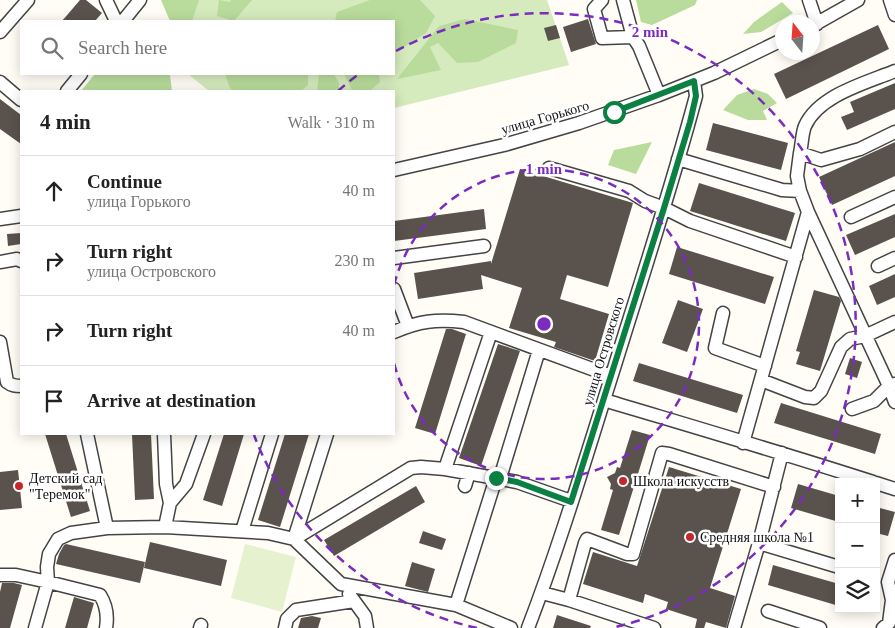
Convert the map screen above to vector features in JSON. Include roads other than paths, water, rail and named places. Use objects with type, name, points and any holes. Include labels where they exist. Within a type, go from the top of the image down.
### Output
[{"type":"street","points":[[0,32],[28,0]]},
{"type":"street","points":[[106,0],[116,20]]},
{"type":"street","points":[[124,20],[140,0]]},
{"type":"street","points":[[602,0],[594,9],[602,38],[633,37]]},
{"type":"street","points":[[616,0],[624,5],[633,37],[639,46],[659,95]]},
{"type":"street","points":[[809,0],[813,15]]},
{"type":"street","points":[[820,22],[858,0]]},
{"type":"street","points":[[890,0],[895,15]]},
{"type":"street","name":"улица Горького","points":[[395,170],[545,134],[659,95],[714,73],[775,43]]},
{"type":"street","points":[[895,71],[839,94],[817,109],[805,126],[797,176],[800,191],[808,212],[865,336],[892,385],[895,402]]},
{"type":"street","points":[[68,90],[80,75]]},
{"type":"street","name":"улица Островского","points":[[528,628],[542,593],[664,208],[696,96],[694,81]]},
{"type":"street","points":[[0,82],[20,99]]},
{"type":"street","points":[[800,152],[821,160],[860,148],[895,132]]},
{"type":"street","points":[[678,159],[782,190],[800,191]]},
{"type":"street","points":[[549,168],[628,190],[690,221],[796,257]]},
{"type":"street","points":[[851,217],[895,197]]},
{"type":"street","points":[[0,210],[20,212]]},
{"type":"street","points":[[743,443],[808,212]]},
{"type":"street","points":[[0,218],[20,216]]},
{"type":"street","points":[[395,258],[484,246]]},
{"type":"street","points":[[878,266],[895,258]]},
{"type":"street","points":[[0,262],[20,261]]},
{"type":"street","points":[[395,292],[408,326]]},
{"type":"street","points":[[724,313],[714,348],[765,366]]},
{"type":"street","points":[[395,332],[408,326],[438,320],[464,322],[611,376]]},
{"type":"street","points":[[761,380],[806,397],[814,398],[821,391],[841,347],[850,339],[865,336],[895,322]]},
{"type":"street","points":[[445,469],[491,332]]},
{"type":"street","points":[[0,342],[7,382],[20,386]]},
{"type":"street","points":[[456,605],[539,350]]},
{"type":"street","points":[[852,409],[874,401],[892,385]]},
{"type":"street","points":[[604,400],[861,478]]},
{"type":"street","points":[[87,435],[108,528]]},
{"type":"street","points":[[164,435],[166,484],[170,502],[165,527]]},
{"type":"street","points":[[170,502],[186,484],[204,435]]},
{"type":"street","points":[[242,531],[272,435]]},
{"type":"street","points":[[294,539],[327,435]]},
{"type":"street","points":[[569,600],[587,539],[627,554],[633,554],[662,453],[774,487]]},
{"type":"street","points":[[734,628],[759,543],[782,453]]},
{"type":"street","points":[[294,539],[411,468],[445,469],[517,482],[571,502]]},
{"type":"street","points":[[465,486],[469,473]]},
{"type":"street","points":[[880,484],[895,489]]},
{"type":"street","points":[[35,628],[48,582],[47,567],[49,554],[58,539],[71,533],[108,528],[165,527],[268,533],[294,539],[341,584],[365,616],[367,628]]},
{"type":"street","points":[[759,543],[835,566]]},
{"type":"street","points":[[883,628],[889,623],[892,600],[886,583],[894,563]]},
{"type":"street","points":[[0,575],[16,575],[100,595],[105,603],[107,615],[106,628]]},
{"type":"street","points":[[341,584],[456,605],[511,628]]},
{"type":"street","points":[[542,593],[654,628]]},
{"type":"street","points":[[284,628],[287,619],[296,610],[354,600]]},
{"type":"street","points":[[768,611],[820,628]]},
{"type":"place","name":"Школа искусств","points":[[623,481]]},
{"type":"place","name":"Детский сад \"Теремок\"","points":[[19,486]]},
{"type":"place","name":"Средняя школа №1","points":[[690,537]]}]
